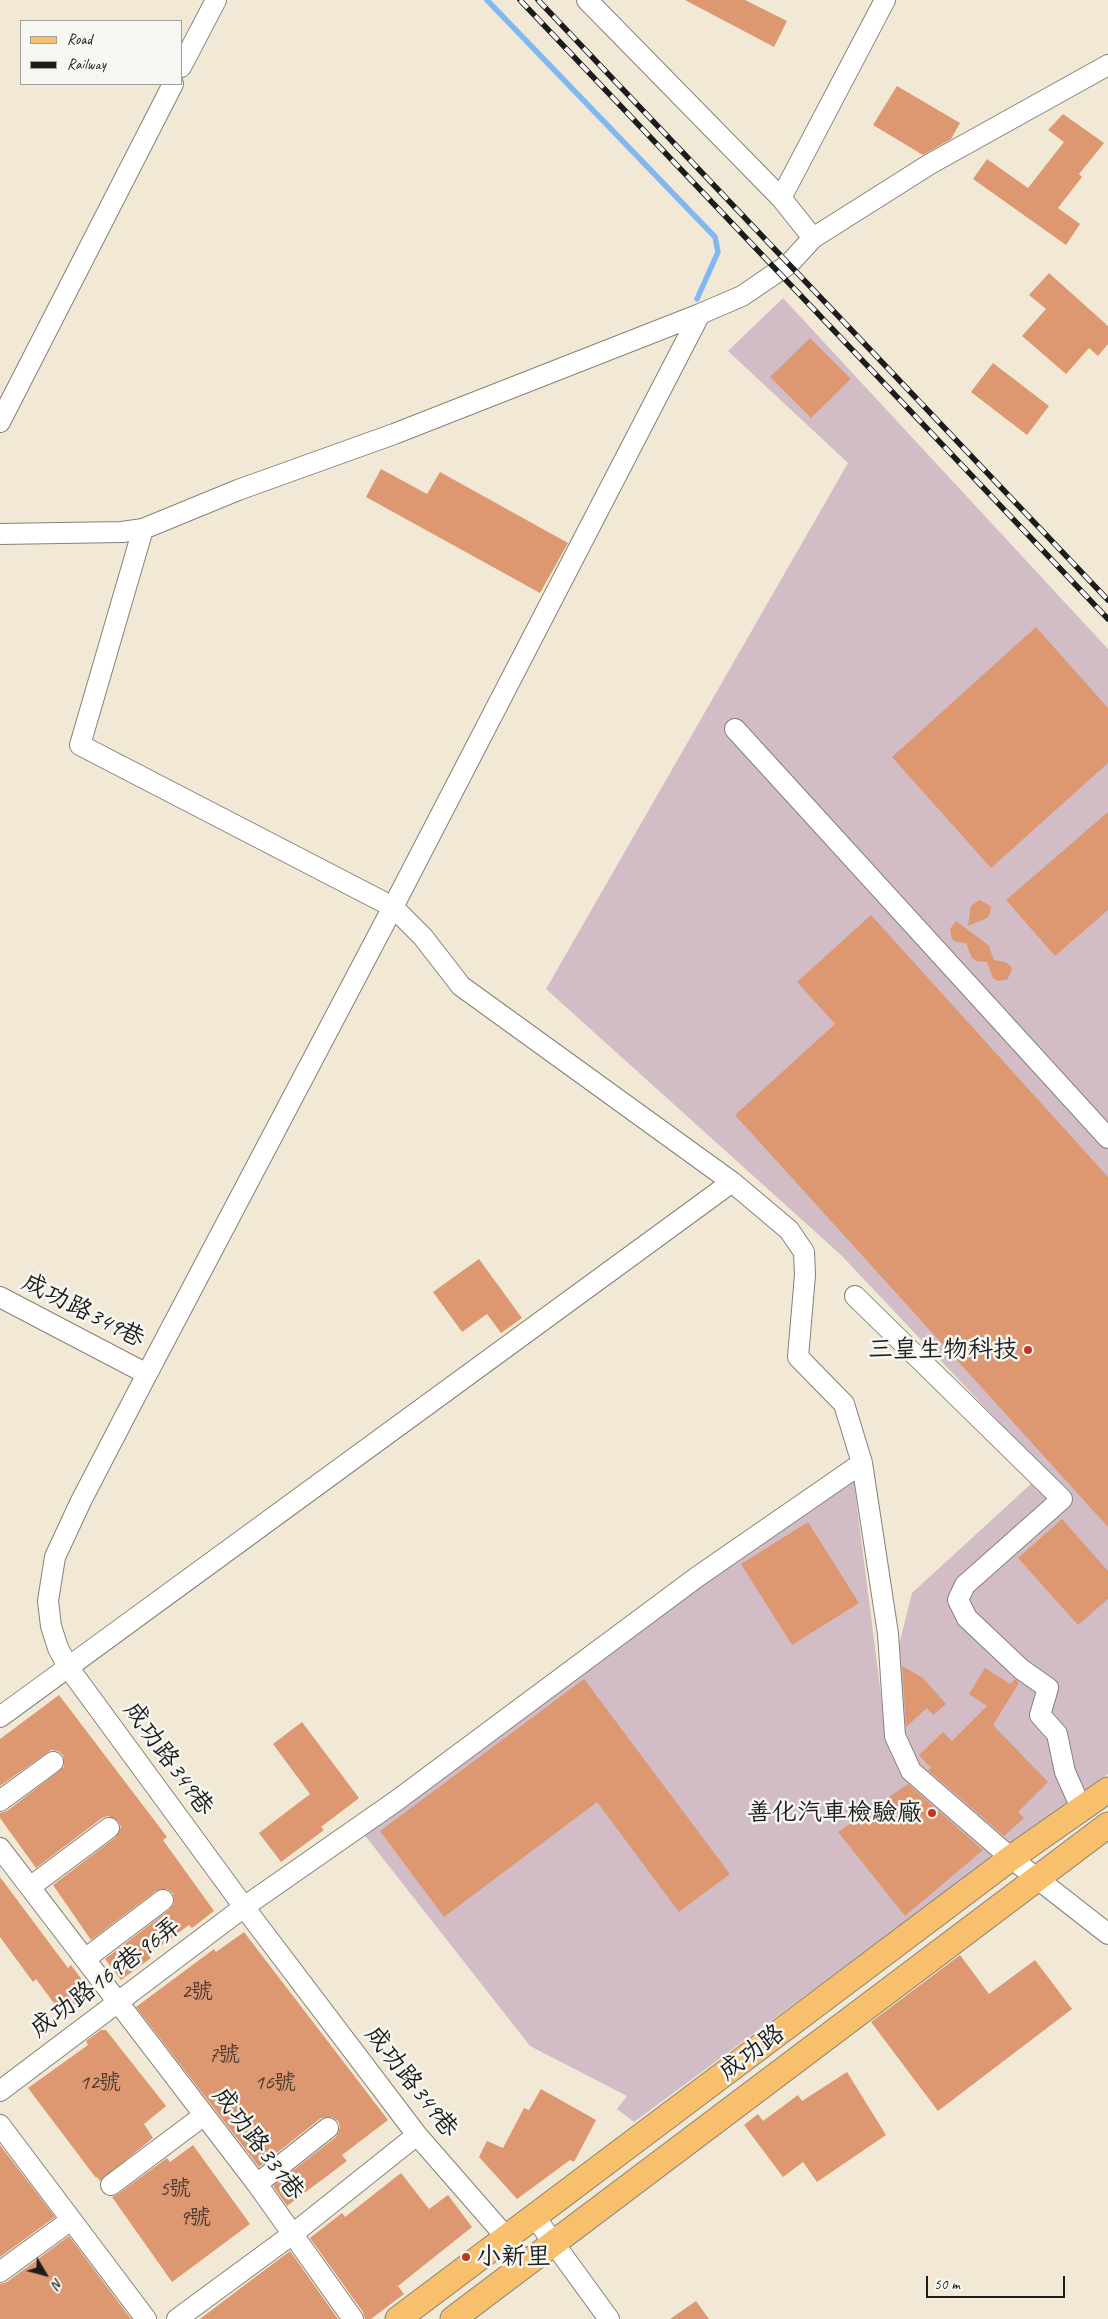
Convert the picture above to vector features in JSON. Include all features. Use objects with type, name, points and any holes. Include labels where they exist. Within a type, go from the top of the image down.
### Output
[{"type":"main road","name":"成功路","points":[[398,2319],[1011,1858],[1108,1790]]},
{"type":"main road","name":"成功路","points":[[453,2319],[1108,1825]]},
{"type":"street","points":[[182,65],[216,0]]},
{"type":"street","points":[[587,0],[780,198],[813,238]]},
{"type":"street","points":[[780,198],[885,0]]},
{"type":"street","points":[[0,534],[122,532],[142,529],[238,490],[394,434],[700,314],[742,296],[789,264],[813,238],[930,164],[1108,65]]},
{"type":"street","points":[[0,422],[172,85]]},
{"type":"street","points":[[148,1374],[393,907],[700,314]]},
{"type":"street","points":[[142,529],[80,745],[393,907],[423,937],[461,986],[732,1182],[789,1230],[804,1252],[805,1276],[798,1357],[844,1404],[862,1463],[888,1634],[895,1736],[911,1771],[1011,1858],[1108,1934]]},
{"type":"street","points":[[735,728],[1108,1138]]},
{"type":"street","points":[[0,1717],[732,1182]]},
{"type":"street","points":[[855,1296],[1062,1499],[965,1585],[958,1600],[967,1618],[1021,1669],[1048,1688],[1040,1715],[1056,1734],[1065,1772],[1082,1810]]},
{"type":"street","name":"成功路349巷","points":[[0,1297],[148,1374],[81,1501],[55,1557],[48,1601],[58,1648],[68,1667],[244,1907],[417,2135],[506,2237],[526,2265]]},
{"type":"street","name":"成功路169巷96弄","points":[[0,2091],[244,1907],[396,1801],[697,1577],[862,1463]]},
{"type":"street","points":[[0,1801],[53,1762]]},
{"type":"street","points":[[30,1887],[109,1828]]},
{"type":"street","name":"成功路331巷","points":[[0,1848],[203,2116],[257,2184],[353,2319]]},
{"type":"street","points":[[85,1959],[163,1900]]},
{"type":"street","points":[[111,2184],[203,2116]]},
{"type":"street","points":[[0,2125],[146,2319]]},
{"type":"street","points":[[257,2184],[328,2128]]},
{"type":"street","points":[[177,2319],[294,2234],[417,2135]]},
{"type":"street","points":[[534,2216],[609,2319]]},
{"type":"street","points":[[0,2272],[71,2220]]},
{"type":"shaded area","points":[[783,298],[1108,649],[1108,1774],[1007,1850],[916,1768],[900,1735],[898,1649],[912,1593],[1045,1471],[841,1255],[546,989],[848,463],[728,351]]},
{"type":"shaded area","points":[[853,1475],[887,1742],[998,1853],[634,2122],[617,2109],[627,2096],[530,2046],[363,1833]]},
{"type":"building","points":[[685,0],[745,0],[787,21],[774,47]]},
{"type":"building","points":[[897,86],[960,123],[951,139],[923,155],[873,125]]},
{"type":"building","points":[[1063,114],[1104,143],[1079,174],[1082,177],[1058,208],[1080,224],[1066,245],[973,179],[987,159],[1028,188],[1064,142],[1048,130]]},
{"type":"building","points":[[1049,273],[1108,326],[1108,344],[1098,356],[1089,348],[1066,374],[1022,336],[1046,309],[1029,295]]},
{"type":"building","points":[[810,338],[851,379],[811,418],[770,377]]},
{"type":"building","points":[[993,363],[1049,406],[1027,435],[971,392]]},
{"type":"building","points":[[381,469],[427,494],[440,472],[568,543],[540,593],[366,497]]},
{"type":"building","points":[[1036,627],[1108,708],[1108,763],[991,868],[892,757]]},
{"type":"building","points":[[1108,812],[1108,910],[1055,956],[1006,900]]},
{"type":"building","points":[[979,900],[991,906],[990,914],[987,918],[968,926],[971,906]]},
{"type":"building","name":"三皇生物科技","points":[[871,915],[1108,1177],[1108,1527],[735,1115],[835,1024],[797,982]]},
{"type":"building","points":[[956,921],[991,947],[989,947],[994,960],[1010,965],[1012,970],[1007,980],[997,981],[993,978],[987,962],[976,961],[972,958],[966,943],[956,942],[952,939],[950,929]]},
{"type":"building","points":[[479,1259],[522,1318],[501,1333],[487,1314],[462,1332],[433,1292]]},
{"type":"building","points":[[1062,1519],[1108,1571],[1108,1599],[1078,1625],[1018,1558]]},
{"type":"building","points":[[808,1522],[859,1603],[792,1645],[741,1564]]},
{"type":"building","points":[[902,1666],[923,1678],[946,1704],[933,1715],[927,1708],[906,1727]]},
{"type":"building","points":[[985,1668],[1010,1684],[1015,1679],[1019,1683],[993,1725],[1048,1782],[1018,1812],[1024,1818],[1004,1836],[928,1770],[931,1768],[919,1755],[943,1732],[952,1741],[987,1706],[969,1694]]},
{"type":"building","points":[[584,1679],[730,1874],[679,1912],[597,1802],[444,1917],[380,1831]]},
{"type":"building","points":[[59,1695],[167,1837],[163,1840],[214,1911],[192,1928],[189,1925],[148,1955],[151,1958],[121,1980],[105,1959],[170,1909],[174,1904],[173,1893],[167,1889],[156,1891],[91,1940],[53,1885],[116,1837],[121,1827],[118,1821],[108,1816],[102,1818],[36,1868],[0,1818],[0,1813],[7,1811],[64,1767],[63,1755],[58,1751],[51,1750],[0,1786],[0,1739]]},
{"type":"building","points":[[302,1722],[359,1798],[321,1827],[324,1830],[281,1862],[259,1833],[310,1794],[273,1744]]},
{"type":"building","points":[[908,1784],[983,1850],[905,1916],[838,1832]]},
{"type":"building","points":[[0,1877],[68,1968],[71,1965],[91,1992],[62,2014],[36,1979],[33,1982],[0,1937]]},
{"type":"building","points":[[244,1932],[388,2120],[342,2155],[347,2161],[287,2206],[273,2186],[336,2137],[340,2127],[338,2121],[332,2117],[321,2118],[259,2167],[136,2007],[214,1949],[216,1952]]},
{"type":"building","points":[[960,1955],[989,1994],[1035,1960],[1072,2009],[938,2111],[871,2022]]},
{"type":"building","points":[[101,2030],[106,2030],[166,2106],[144,2124],[153,2138],[100,2181],[28,2088],[88,2045],[86,2041]]},
{"type":"building","points":[[847,2072],[886,2135],[817,2182],[803,2162],[783,2177],[744,2125],[758,2114],[763,2121],[798,2095],[802,2101]]},
{"type":"building","points":[[541,2089],[596,2120],[574,2162],[570,2160],[517,2199],[479,2157],[487,2141],[503,2148],[524,2108],[529,2110]]},
{"type":"building","points":[[0,2145],[55,2217],[0,2257]]},
{"type":"building","points":[[193,2145],[250,2224],[172,2282],[112,2197],[167,2158],[170,2162]]},
{"type":"building","points":[[401,2173],[429,2209],[448,2195],[472,2227],[398,2286],[404,2294],[371,2319],[365,2319],[363,2312],[310,2238],[342,2213],[345,2217]]},
{"type":"building","points":[[69,2236],[131,2319],[0,2319],[0,2284],[7,2282]]},
{"type":"building","points":[[290,2251],[338,2319],[200,2319],[246,2284]]},
{"type":"building","points":[[696,2301],[709,2319],[670,2319]]},
{"type":"waterway","points":[[487,0],[715,237],[718,252],[697,299]]},
{"type":"railway","points":[[520,0],[1108,619]]},
{"type":"railway","points":[[538,0],[1108,600]]},
{"type":"place","name":"三皇生物科技","points":[[1028,1350]]},
{"type":"place","name":"善化汽車檢驗廠","points":[[932,1813]]},
{"type":"place","name":"小新里","points":[[466,2257]]}]
